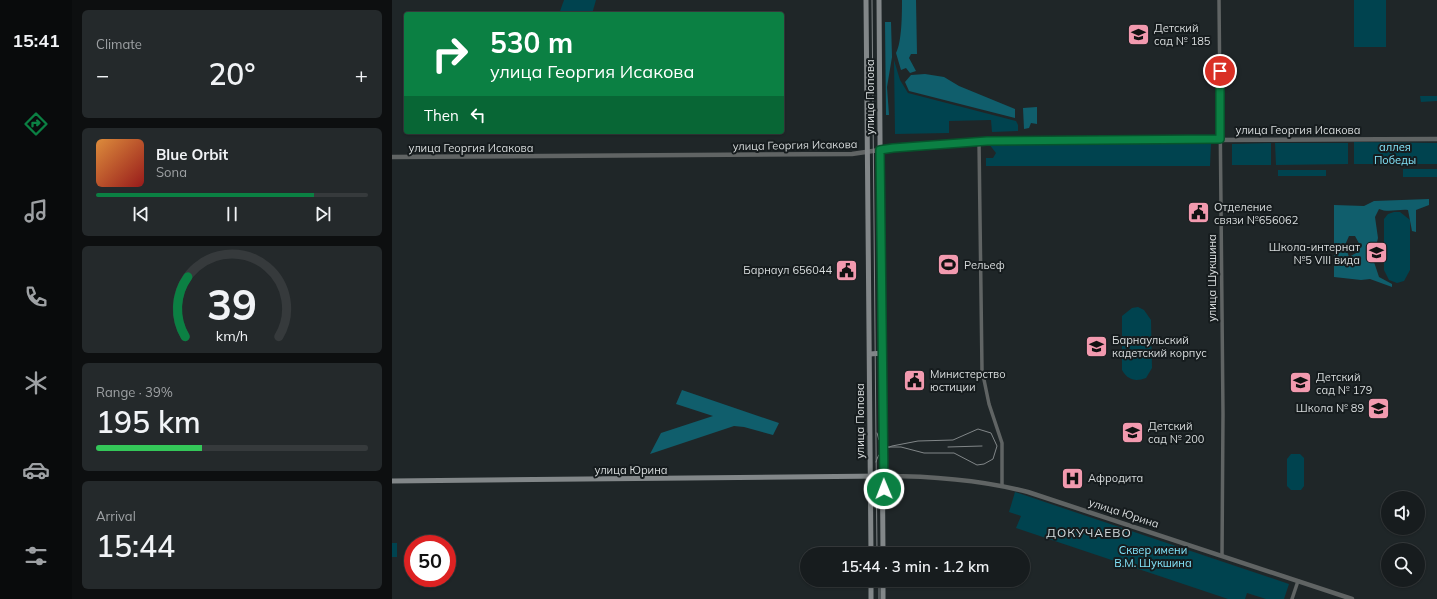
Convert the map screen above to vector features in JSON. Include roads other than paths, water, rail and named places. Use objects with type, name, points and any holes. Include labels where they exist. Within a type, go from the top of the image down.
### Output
[{"type":"main road","name":"улица Попова","points":[[866,0],[871,547]]},
{"type":"main road","name":"улица Попова","points":[[879,0],[884,547]]},
{"type":"main road","points":[[870,354],[883,353]]},
{"type":"main road","name":"улица Юрина","points":[[392,481],[884,476]]},
{"type":"main road","points":[[871,587],[871,599]]},
{"type":"main road","points":[[883,587],[884,599]]},
{"type":"street","name":"улица Шукшина","points":[[1220,0],[1223,414],[1222,556]]},
{"type":"street","name":"улица Георгия Исакова","points":[[392,157],[834,155],[867,153],[893,148],[980,141],[1437,138]]},
{"type":"street","points":[[980,141],[982,370],[989,404],[1002,443],[1002,486]]},
{"type":"street","name":"улица Юрина","points":[[884,476],[933,477],[1002,486],[1045,497],[1352,599]]},
{"type":"street","points":[[1292,599],[1298,581]]},
{"type":"tram line","points":[[872,0],[877,547]]},
{"type":"tram line","points":[[876,462],[878,456],[886,448],[889,447],[892,446],[918,441],[953,440],[978,429],[991,433],[997,446],[993,459],[984,464],[977,465],[954,453],[924,453],[901,447],[889,447],[879,440],[877,433]]},
{"type":"tram line","points":[[948,447],[982,446]]},
{"type":"tram line","points":[[879,587],[879,599]]},
{"type":"place","name":"Детский сад № 185","points":[[1139,34]]},
{"type":"place","name":"Отделение связи №656062","points":[[1198,213]]},
{"type":"place","name":"Школа-интернат №5 VIII вида","points":[[1376,253]]},
{"type":"place","name":"Рельеф","points":[[948,265]]},
{"type":"place","name":"Барнаул 656044","points":[[847,270]]},
{"type":"place","name":"Барнаульский кадетский корпус","points":[[1096,346]]},
{"type":"place","name":"Министерство юстиции","points":[[915,380]]},
{"type":"place","name":"Детский сад № 179","points":[[1301,383]]},
{"type":"place","name":"Школа № 89","points":[[1379,408]]},
{"type":"place","name":"Детский сад № 200","points":[[1133,432]]},
{"type":"place","name":"Афродита","points":[[1073,478]]},
{"type":"district","name":"ДОКУЧАЕВО","points":[[1089,533]]},
{"type":"park label","name":"аллея Победы","points":[[1395,153]]},
{"type":"park label","name":"Сквер имени В.М. Шукшина","points":[[1153,556]]}]
